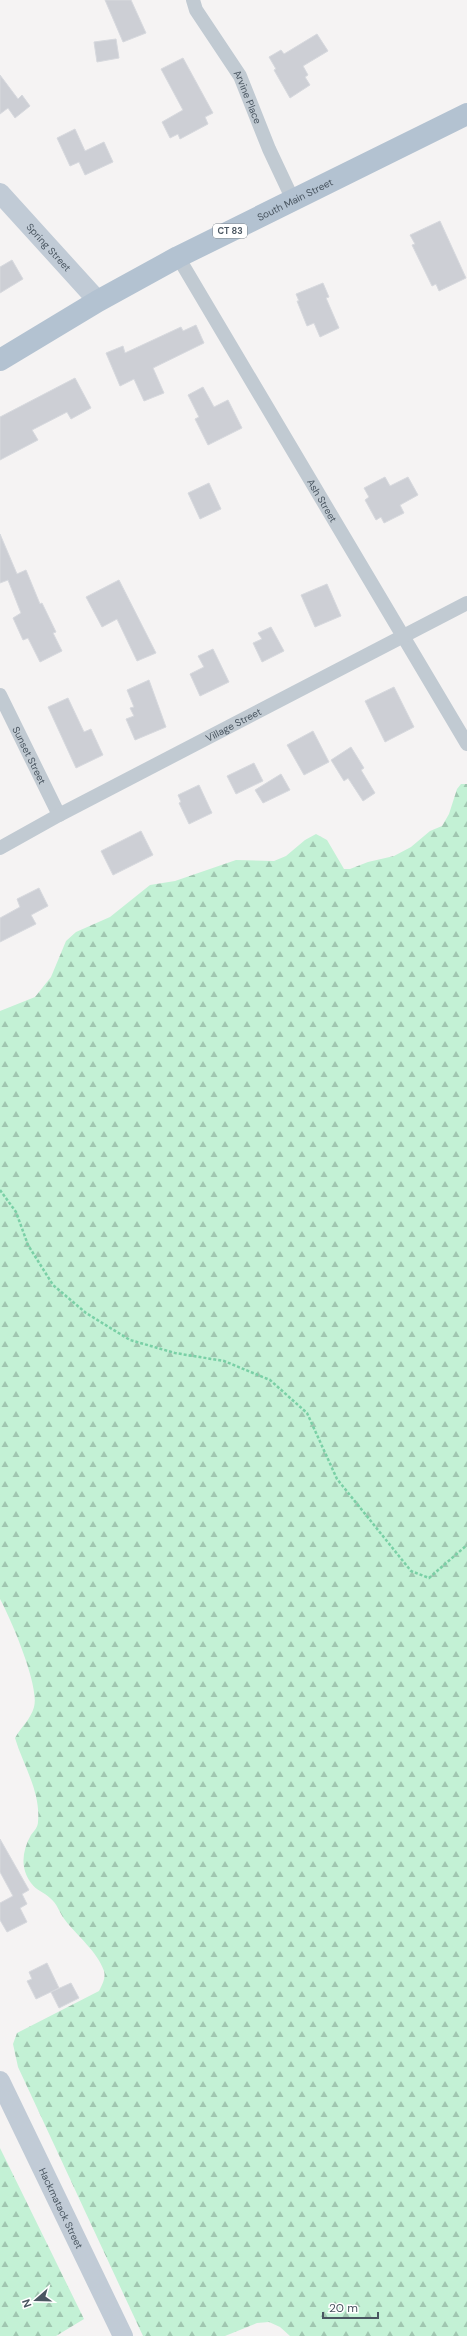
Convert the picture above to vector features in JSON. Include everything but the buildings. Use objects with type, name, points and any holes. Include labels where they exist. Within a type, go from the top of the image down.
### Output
[{"type":"main road","name":"South Main Street","points":[[0,360],[98,301],[178,257],[467,114]]},
{"type":"street","name":"Arvine Place","points":[[193,0],[196,10],[240,76],[269,149],[293,200]]},
{"type":"street","name":"Spring Street","points":[[0,193],[98,301]]},
{"type":"street","name":"Ash Street","points":[[178,257],[404,635],[467,744]]},
{"type":"street","name":"Village Street","points":[[0,848],[59,815],[467,603]]},
{"type":"street","name":"Sunset Street","points":[[0,694],[59,815]]},
{"type":"street","name":"Hackmatack Street","points":[[0,2081],[123,2336]]},
{"type":"path","points":[[0,1190],[16,1212],[28,1245],[53,1285],[86,1313],[130,1340],[175,1353],[224,1361],[270,1380],[306,1413],[336,1479],[411,1570],[429,1578],[467,1545]]},
{"type":"green space","points":[[461,784],[467,784],[467,2336],[290,2336],[280,2327],[269,2322],[257,2323],[225,2336],[143,2336],[18,2067],[13,2044],[17,2033],[99,1991],[103,1981],[104,1971],[97,1957],[65,1920],[55,1903],[31,1883],[27,1877],[24,1865],[24,1853],[28,1841],[38,1824],[38,1811],[37,1800],[31,1779],[15,1738],[31,1715],[35,1697],[29,1669],[11,1622],[0,1599],[0,1011],[35,997],[51,977],[66,941],[76,932],[110,917],[150,885],[175,881],[236,860],[274,861],[286,856],[305,840],[316,834],[327,840],[344,869],[350,869],[368,862],[394,856],[411,847],[430,831],[442,826],[449,814],[457,789]]},
{"type":"green space","points":[[0,2148],[84,2319],[56,2336],[0,2336]]}]
